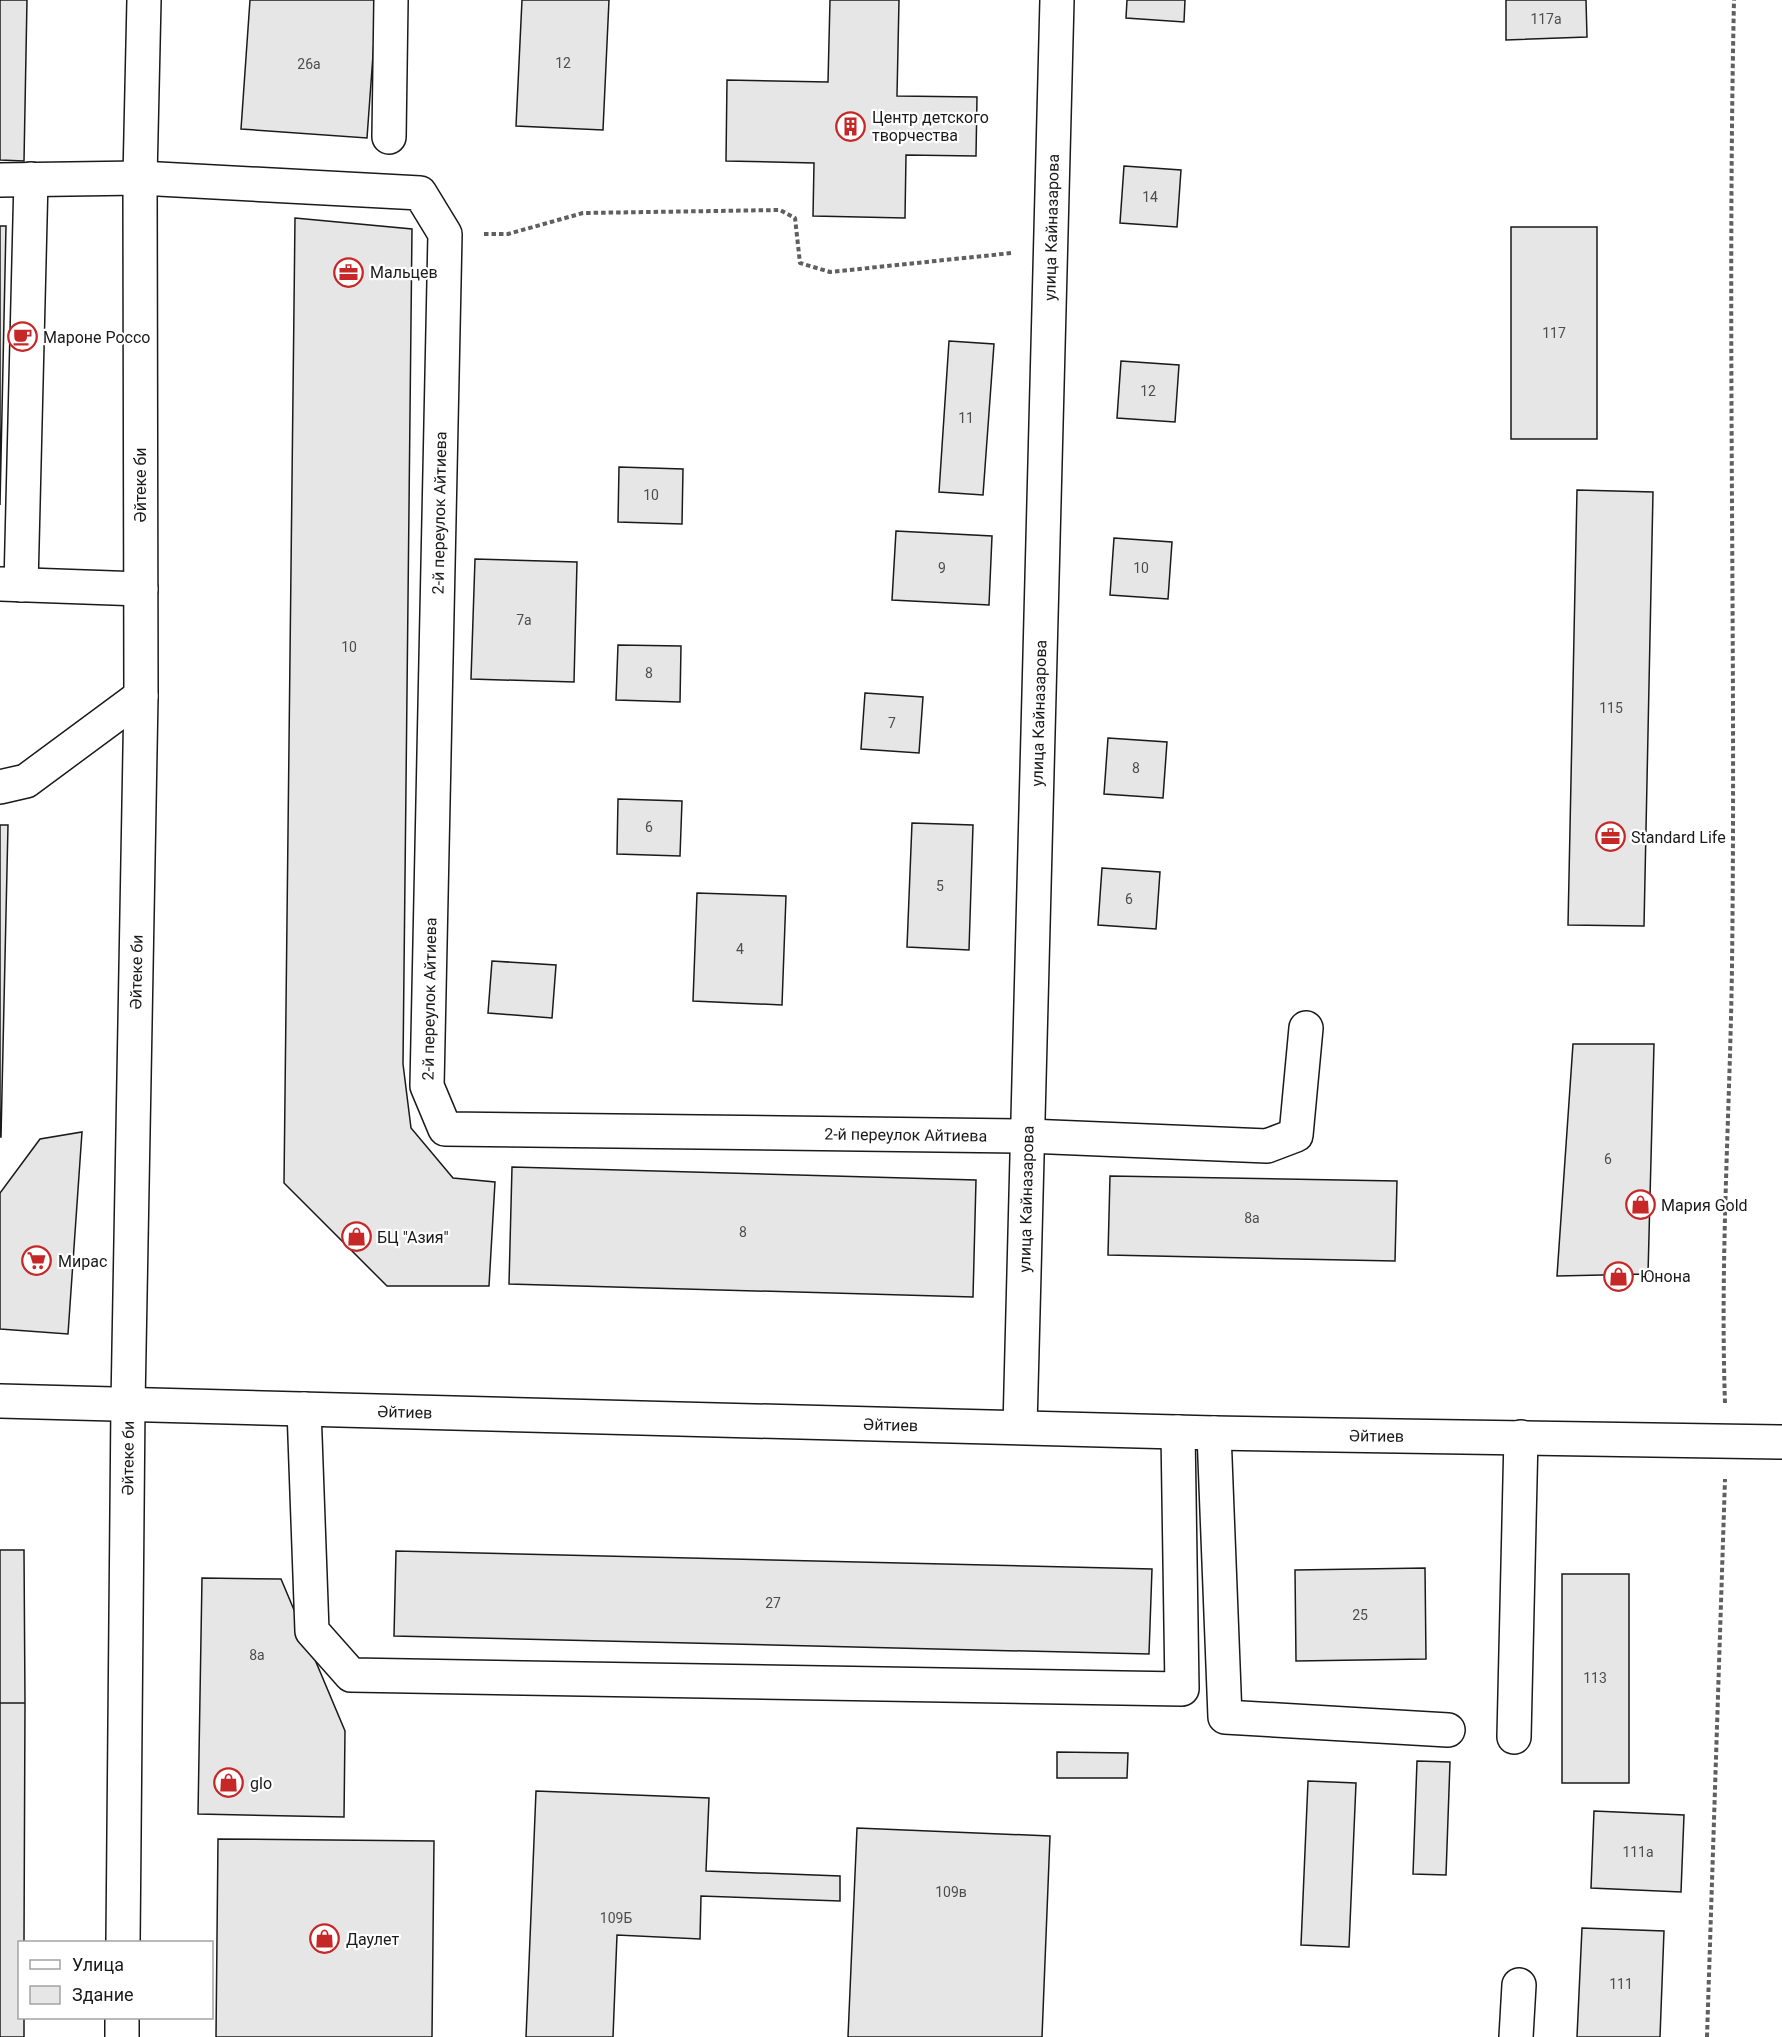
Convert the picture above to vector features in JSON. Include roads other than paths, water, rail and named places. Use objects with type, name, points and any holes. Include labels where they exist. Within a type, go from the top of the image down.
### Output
[{"type":"street","name":"Әйтеке би","points":[[123,1941],[128,1404],[141,696],[140,178],[144,0]]},
{"type":"street","points":[[389,136],[391,0]]},
{"type":"street","name":"улица Кайназарова","points":[[1020,1427],[1057,0]]},
{"type":"street","points":[[140,178],[16,180],[11,585],[141,589]]},
{"type":"street","name":"2-й переулок Айтиева","points":[[140,178],[420,193],[445,234],[427,1086],[446,1129],[1028,1136],[1267,1146],[1296,1135],[1306,1028]]},
{"type":"street","points":[[0,787],[27,781],[141,696]]},
{"type":"street","name":"Әйтиев","points":[[0,1401],[1214,1433],[1521,1437],[1726,1443],[1782,1442]]},
{"type":"street","points":[[304,1409],[312,1631],[351,1675],[1182,1689],[1178,1432]]},
{"type":"street","points":[[1214,1433],[1225,1717],[1448,1730]]},
{"type":"street","points":[[1514,1737],[1521,1437]]},
{"type":"street","points":[[1516,2037],[1519,1985]]},
{"type":"street","points":[[122,2019],[122,2037]]},
{"type":"place","name":"Центр детского творчества","points":[[851,126]]},
{"type":"place","name":"Мальцев","points":[[349,272]]},
{"type":"place","name":"Мароне Россо","points":[[22,337]]},
{"type":"place","name":"Standard Life","points":[[1610,837]]},
{"type":"place","name":"Мария Gold","points":[[1640,1205]]},
{"type":"place","name":"БЦ \"Азия\"","points":[[356,1237]]},
{"type":"place","name":"Мирас","points":[[37,1261]]},
{"type":"place","name":"Юнона","points":[[1619,1276]]},
{"type":"place","name":"glo","points":[[229,1783]]},
{"type":"place","name":"Даулет","points":[[325,1939]]}]
